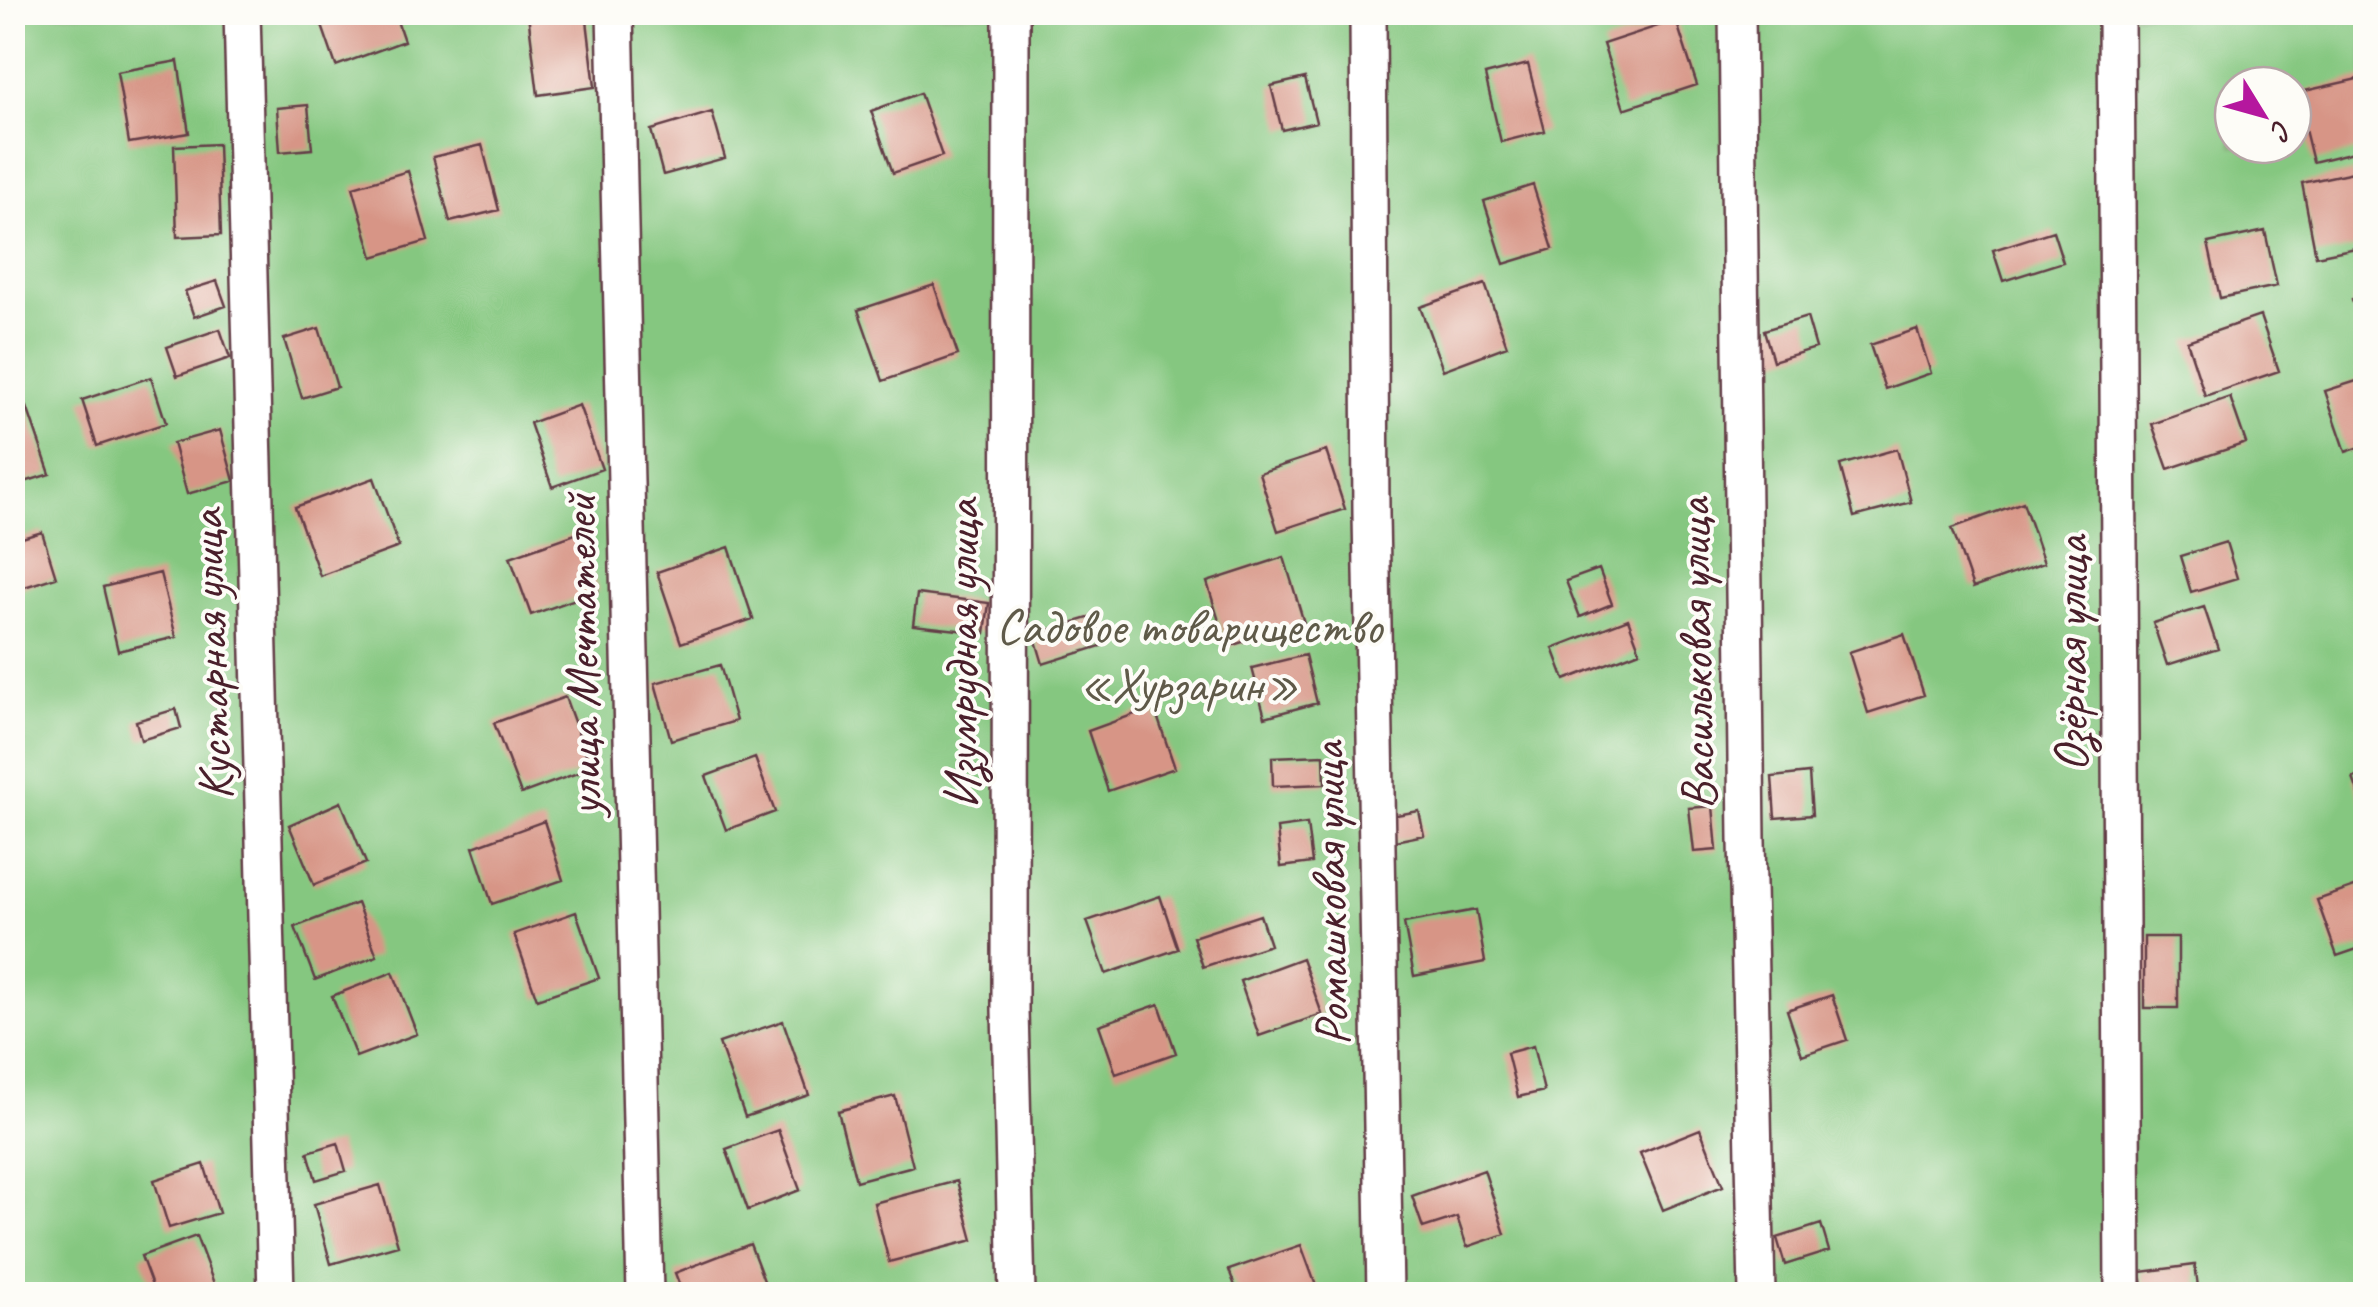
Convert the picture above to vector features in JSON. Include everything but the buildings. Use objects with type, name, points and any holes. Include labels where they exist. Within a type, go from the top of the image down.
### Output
[{"type":"street","name":"Кустарная улица","points":[[242,12],[276,1294]]},
{"type":"street","name":"улица Мечтателей","points":[[615,12],[645,1294]]},
{"type":"street","name":"Изумрудная улица","points":[[1010,12],[1010,1010],[1016,1294]]},
{"type":"street","name":"Ромашковая улица","points":[[1368,12],[1370,514],[1385,1294]]},
{"type":"street","name":"Васильковая улица","points":[[1736,12],[1757,1294]]},
{"type":"street","name":"Озёрная улица","points":[[2116,12],[2123,1294]]},
{"type":"green space","name":"Садовое товарищество «Хурзарин»","points":[[13,13],[2365,13],[2365,1294],[13,1294]]}]
